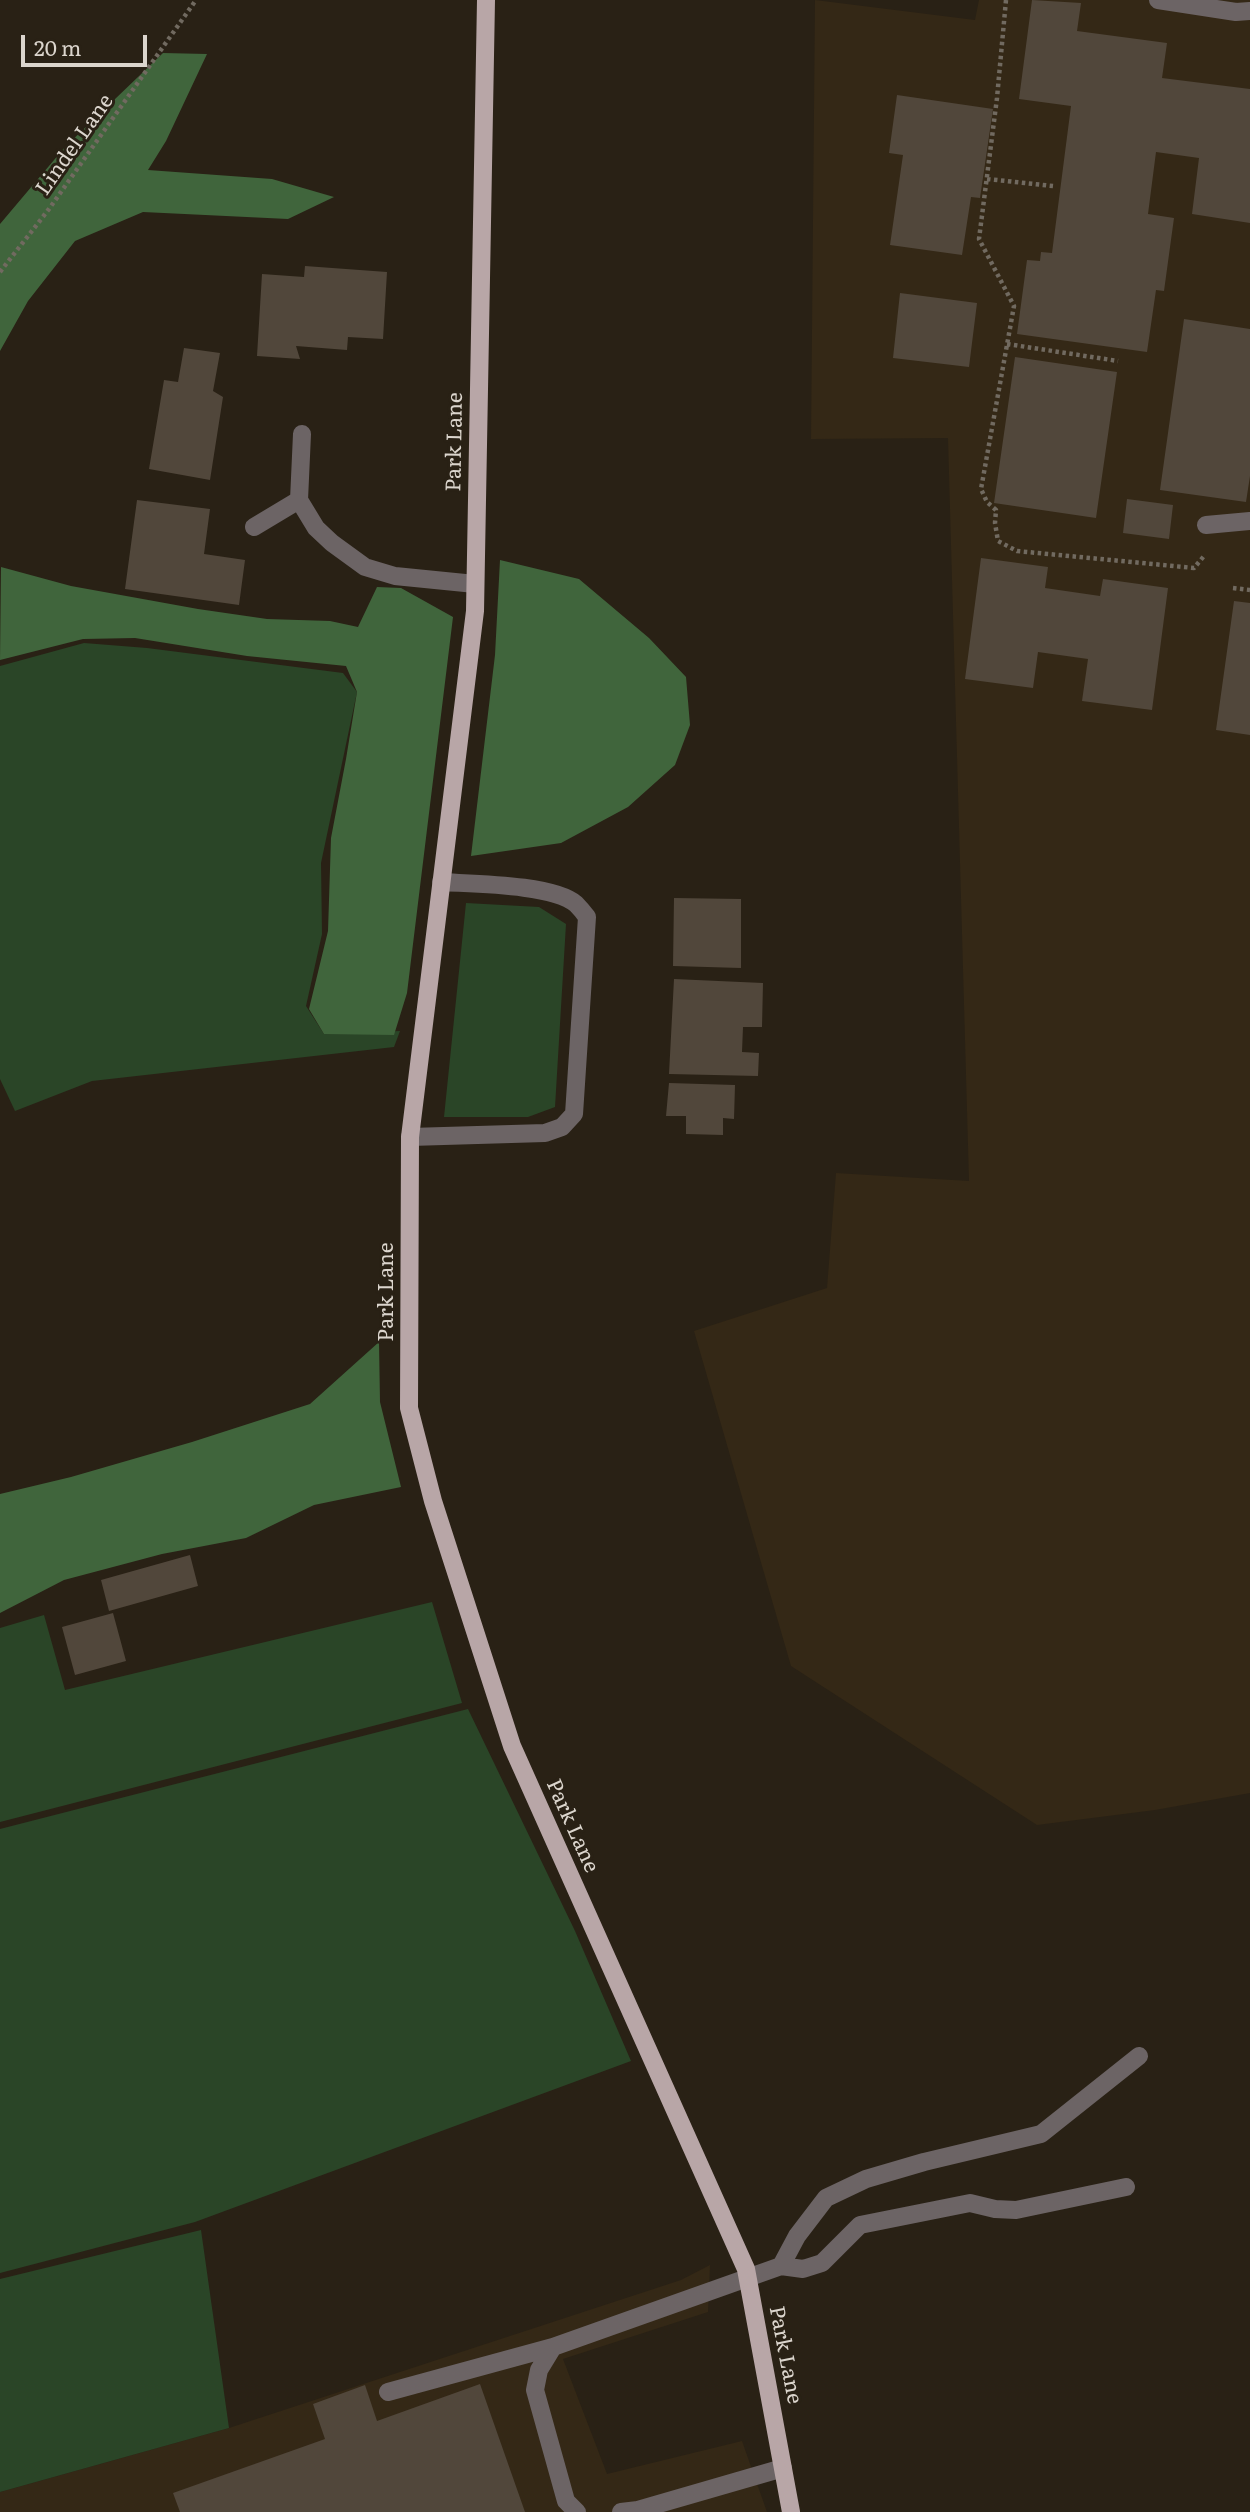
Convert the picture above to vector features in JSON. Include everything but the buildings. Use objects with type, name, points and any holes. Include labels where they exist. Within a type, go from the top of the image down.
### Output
[{"type":"main road","name":"Park Lane","points":[[486,0],[475,611],[411,1137],[409,1408],[433,1501],[512,1746],[746,2269],[791,2512]]},
{"type":"street","points":[[1158,0],[1237,12],[1250,11]]},
{"type":"street","points":[[302,434],[299,500],[316,528],[332,543],[365,567],[395,576],[475,584]]},
{"type":"street","points":[[254,527],[299,500]]},
{"type":"street","points":[[1206,525],[1250,521]]},
{"type":"street","points":[[411,1137],[545,1133],[562,1127],[574,1114],[587,917],[575,904],[563,897],[543,892],[440,882]]},
{"type":"street","points":[[781,2266],[797,2235],[826,2198],[866,2179],[901,2168],[1041,2134],[1139,2056]]},
{"type":"street","points":[[388,2392],[553,2347],[781,2266],[803,2269],[822,2263],[860,2225],[970,2203],[995,2209],[1016,2210],[1126,2187]]},
{"type":"street","points":[[553,2347],[539,2370],[535,2390],[566,2501],[577,2512]]},
{"type":"street","points":[[621,2512],[638,2510],[783,2468]]},
{"type":"path","name":"Lindel Lane","points":[[0,272],[49,209],[196,0]]},
{"type":"path","points":[[1006,0],[979,239],[1014,306],[981,489],[987,502],[996,510],[998,541],[1017,551],[1194,568],[1231,523]]},
{"type":"path","points":[[987,179],[1053,186]]},
{"type":"path","points":[[1007,344],[1118,361]]},
{"type":"path","points":[[1234,588],[1250,590]]},
{"type":"shaded area","points":[[815,0],[975,20],[979,0],[1250,0],[1250,1793],[1155,1810],[1037,1825],[791,1666],[694,1331],[827,1288],[836,1173],[969,1181],[948,438],[811,439]]},
{"type":"shaded area","points":[[710,2265],[708,2312],[563,2359],[607,2474],[742,2441],[767,2512],[0,2512],[0,2492],[229,2428],[681,2280]]},
{"type":"green space","points":[[163,53],[207,54],[166,141],[148,170],[272,179],[334,197],[288,219],[143,212],[75,241],[28,301],[0,351],[0,224],[65,147]]},
{"type":"green space","points":[[500,560],[579,579],[649,638],[686,677],[690,725],[675,765],[628,807],[561,843],[471,856],[495,655]]},
{"type":"green space","points":[[1,567],[71,586],[198,609],[267,619],[330,621],[358,627],[377,587],[401,588],[453,617],[407,993],[394,1035],[324,1034],[309,1009],[328,931],[331,838],[357,692],[346,666],[247,656],[135,638],[83,639],[0,660]]},
{"type":"green space","points":[[84,643],[147,648],[343,673],[357,692],[321,863],[322,934],[306,1006],[324,1034],[400,1031],[394,1047],[92,1081],[15,1111],[0,1079],[0,666]]},
{"type":"green space","points":[[466,903],[539,907],[566,924],[555,1107],[528,1117],[444,1117]]},
{"type":"green space","points":[[379,1342],[380,1402],[401,1487],[314,1505],[246,1538],[162,1554],[64,1580],[0,1613],[0,1494],[71,1477],[192,1442],[310,1404]]},
{"type":"green space","points":[[432,1602],[462,1703],[0,1822],[0,1628],[44,1615],[65,1690]]},
{"type":"green space","points":[[468,1709],[575,1931],[631,2061],[195,2222],[0,2273],[0,1829]]},
{"type":"green space","points":[[201,2230],[229,2428],[0,2492],[0,2279]]}]
